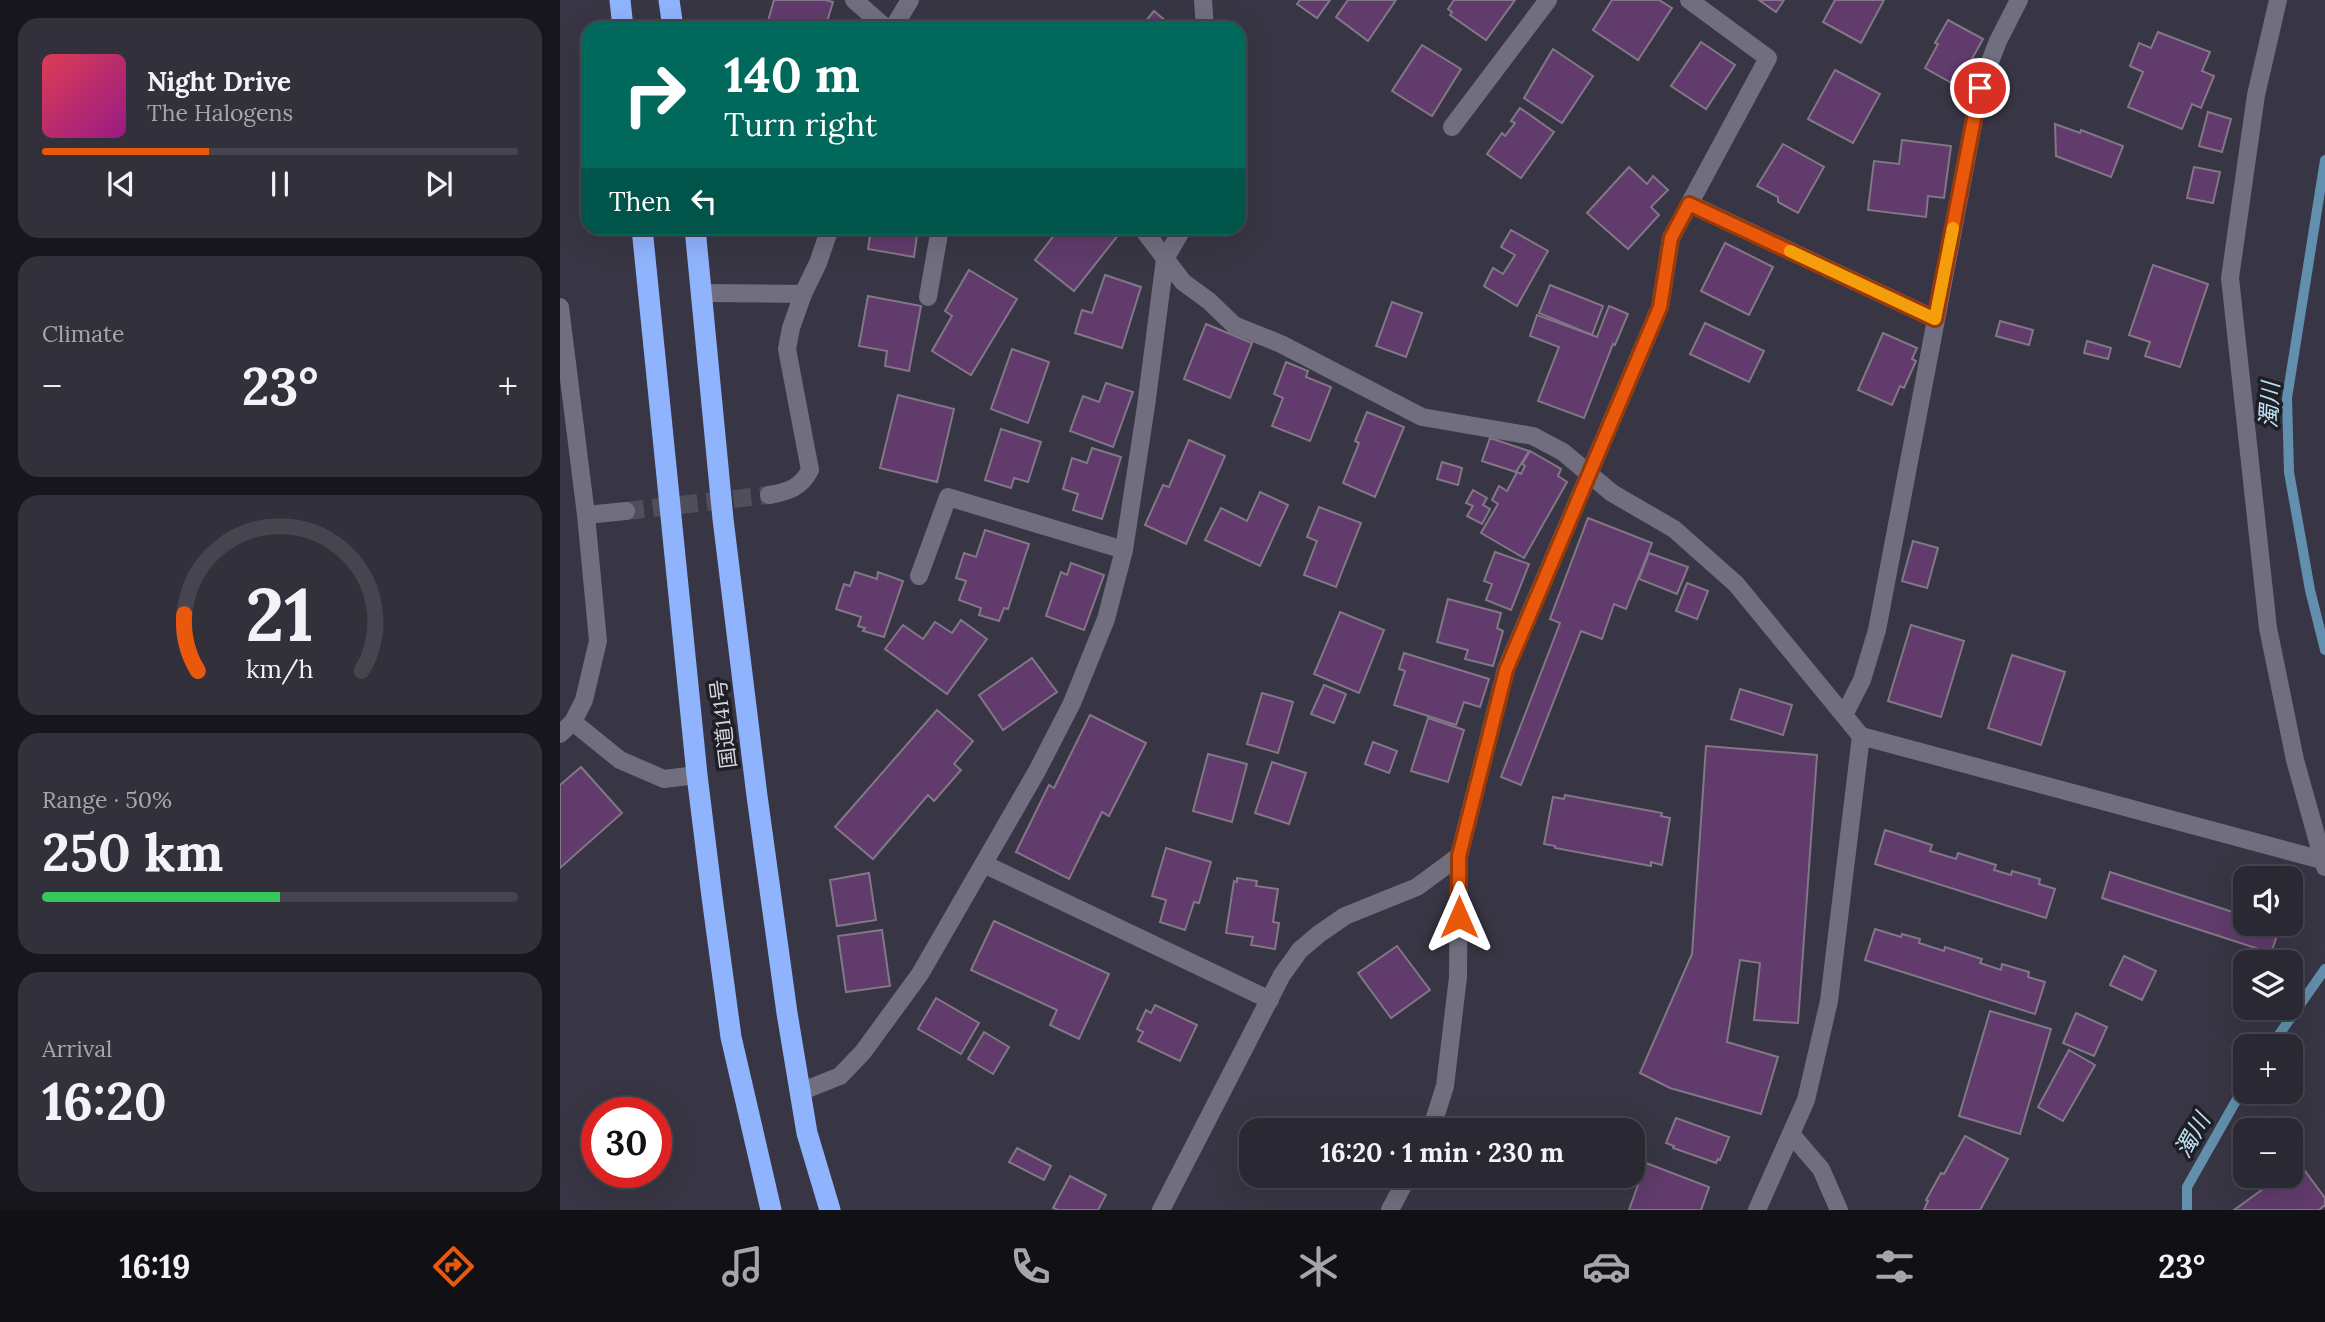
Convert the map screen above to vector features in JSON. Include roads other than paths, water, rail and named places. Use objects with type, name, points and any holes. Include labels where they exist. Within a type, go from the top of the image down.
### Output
[{"type":"highway","points":[[620,0],[622,21]]},
{"type":"highway","points":[[669,0],[672,21]]},
{"type":"highway","name":"国道141号","points":[[643,235],[697,775],[732,1038],[771,1210]]},
{"type":"highway","name":"国道141号","points":[[696,235],[723,519],[787,1013],[807,1133],[830,1210]]},
{"type":"street","points":[[854,0],[878,21]]},
{"type":"street","points":[[897,21],[910,0]]},
{"type":"street","points":[[1203,0],[1204,21]]},
{"type":"street","points":[[1452,128],[1548,0]]},
{"type":"street","points":[[1435,1118],[1444,1086],[1458,977],[1459,856],[1506,670],[1660,307],[1671,238],[1768,58],[1689,0]]},
{"type":"street","points":[[1844,716],[1862,680],[1877,631],[1980,88],[1998,41],[2019,0]]},
{"type":"street","points":[[2277,0],[2256,95],[2230,278],[2269,628],[2295,760],[2323,863]]},
{"type":"street","points":[[1689,204],[1935,319]]},
{"type":"street","points":[[769,495],[788,492],[804,481],[810,470],[787,349],[803,294],[828,235]]},
{"type":"street","points":[[928,296],[939,235]]},
{"type":"street","points":[[1147,235],[1183,282],[1234,324],[1281,344],[1422,417],[1534,436],[1563,452],[1612,493],[1674,529],[1735,584],[1861,736],[2323,863]]},
{"type":"street","points":[[800,1091],[840,1076],[863,1052],[920,974],[1037,771],[1072,703],[1106,619],[1124,550],[1165,259],[1179,235]]},
{"type":"street","points":[[703,293],[803,294]]},
{"type":"street","points":[[560,307],[586,514],[598,642],[584,701],[567,728],[620,760],[664,779],[697,775]]},
{"type":"street","points":[[919,576],[948,497],[1124,550]]},
{"type":"street","points":[[586,514],[626,511]]},
{"type":"street","points":[[1757,1210],[1806,1100],[1829,1001],[1861,736]]},
{"type":"street","points":[[1161,1210],[1282,975],[1294,958],[1319,934],[1345,916],[1417,887],[1459,856]]},
{"type":"street","points":[[984,864],[1270,1000]]},
{"type":"street","points":[[1791,1134],[1821,1169],[1839,1210]]},
{"type":"street","points":[[1390,1210],[1402,1188]]},
{"type":"waterway","name":"濁川","points":[[2325,160],[2287,398],[2289,472],[2310,590],[2325,650]]},
{"type":"waterway","name":"濁川","points":[[2279,1034],[2325,969]]},
{"type":"waterway","name":"濁川","points":[[2187,1210],[2187,1187],[2234,1104]]},
{"type":"tunnel","points":[[626,511],[769,495]]}]
